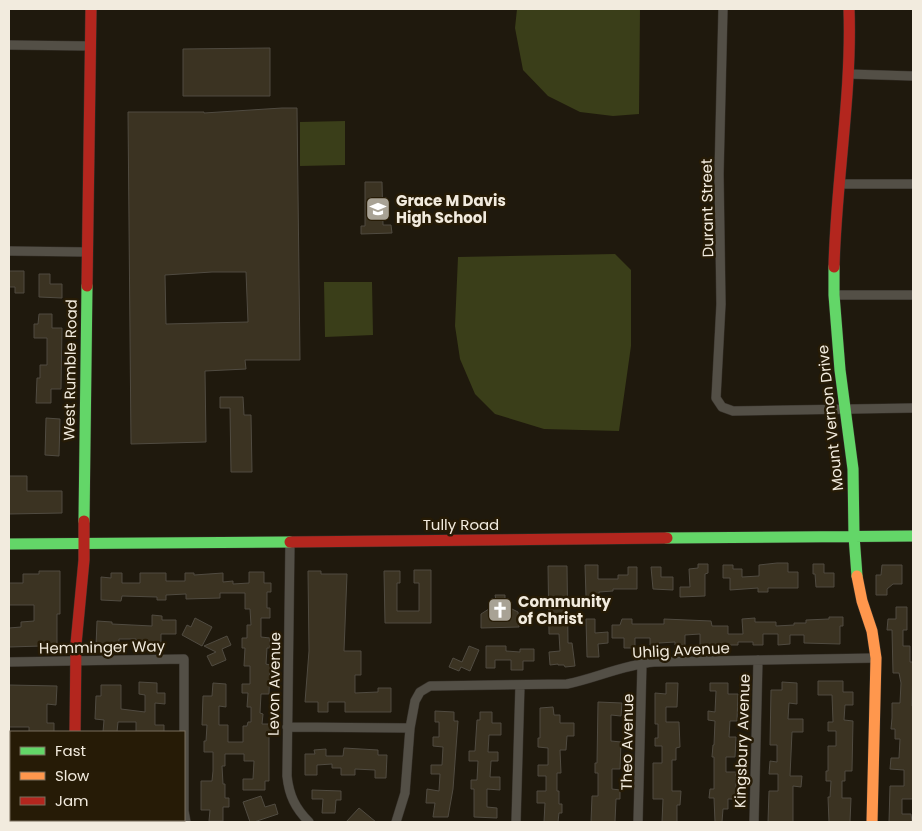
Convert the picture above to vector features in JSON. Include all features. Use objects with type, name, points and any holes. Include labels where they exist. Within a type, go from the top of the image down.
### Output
[{"type":"street","name":"West Rumble Road","points":[[75,731],[78,617],[83,584],[92,9]]},
{"type":"street","name":"Durant Street","points":[[723,9],[719,174],[721,304],[716,398],[726,410],[733,411],[846,408]]},
{"type":"street","name":"Mount Vernon Drive","points":[[849,9],[846,117],[835,234],[834,295],[839,360],[853,469],[854,536],[858,582],[872,631],[876,658],[872,822]]},
{"type":"street","points":[[9,45],[91,46]]},
{"type":"street","points":[[848,74],[913,76]]},
{"type":"street","points":[[839,184],[913,184]]},
{"type":"street","points":[[9,251],[87,252]]},
{"type":"street","points":[[834,295],[913,295]]},
{"type":"street","points":[[846,408],[913,408]]},
{"type":"street","name":"Tully Road","points":[[9,544],[913,536]]},
{"type":"street","name":"Levon Avenue","points":[[290,541],[286,776],[288,789],[296,807],[309,822]]},
{"type":"street","name":"Uhlig Avenue","points":[[410,728],[415,701],[420,692],[430,686],[567,684],[587,680],[610,671],[642,663],[876,658]]},
{"type":"street","name":"Hemminger Way","points":[[9,662],[184,660],[184,731]]},
{"type":"street","name":"Kingsbury Avenue","points":[[754,822],[758,660]]},
{"type":"street","name":"Theo Avenue","points":[[638,822],[642,663]]},
{"type":"street","points":[[516,822],[520,685]]},
{"type":"street","points":[[287,727],[410,728],[405,793],[396,822]]},
{"type":"green space","points":[[517,9],[640,9],[639,114],[613,116],[580,112],[548,96],[523,70],[515,28]]},
{"type":"green space","points":[[345,121],[345,165],[300,166],[300,122]]},
{"type":"green space","points":[[615,254],[631,270],[631,346],[619,431],[544,429],[495,414],[475,394],[460,359],[455,326],[458,257]]},
{"type":"green space","points":[[324,282],[372,282],[373,335],[325,337]]},
{"type":"building","points":[[270,48],[270,96],[183,96],[183,49]]},
{"type":"building","points":[[297,108],[300,360],[245,360],[246,369],[205,371],[206,442],[131,444],[128,112],[204,113]],"holes":[[[246,272],[248,322],[166,324],[165,275]]]},
{"type":"building","points":[[365,182],[382,182],[383,225],[391,225],[392,233],[361,234],[361,226],[365,226]]},
{"type":"building","points":[[9,271],[24,271],[24,293],[15,293],[15,287],[9,287]]},
{"type":"building","points":[[39,274],[50,274],[50,284],[62,284],[62,298],[39,297]]},
{"type":"building","points":[[39,314],[52,314],[52,328],[62,328],[61,389],[51,389],[51,403],[36,403],[37,378],[40,378],[40,365],[47,365],[47,338],[34,338],[34,324],[38,324]]},
{"type":"building","points":[[220,397],[243,397],[244,415],[251,415],[252,472],[231,472],[230,408],[220,408]]},
{"type":"building","points":[[46,418],[60,419],[59,456],[45,455]]},
{"type":"building","points":[[9,476],[27,476],[27,491],[62,491],[62,513],[9,514]]},
{"type":"building","points":[[788,563],[788,572],[798,572],[798,588],[768,588],[768,592],[758,592],[758,588],[730,590],[730,578],[723,578],[723,565],[733,565],[733,569],[742,569],[742,577],[759,576],[759,565]]},
{"type":"building","points":[[698,564],[708,564],[708,573],[705,574],[705,596],[680,597],[680,587],[690,587],[689,569],[698,568]]},
{"type":"building","points":[[813,564],[824,564],[824,573],[834,573],[834,587],[816,587]]},
{"type":"building","points":[[585,565],[598,565],[598,579],[618,579],[618,575],[628,575],[628,567],[637,567],[637,589],[613,589],[613,591],[599,592],[599,597],[586,597]]},
{"type":"building","points":[[882,565],[902,565],[902,584],[893,584],[887,589],[887,595],[876,595],[876,575],[881,575]]},
{"type":"building","points":[[548,566],[567,566],[568,643],[572,643],[575,666],[550,665],[549,652],[560,651],[559,634],[549,634]]},
{"type":"building","points":[[651,567],[661,567],[661,577],[673,577],[673,590],[653,589]]},
{"type":"building","points":[[414,570],[431,570],[431,623],[385,623],[384,571],[400,571],[400,583],[397,583],[397,611],[419,611],[419,583],[414,583]]},
{"type":"building","points":[[39,571],[60,571],[60,614],[57,614],[57,650],[42,650],[42,646],[9,647],[9,628],[21,627],[21,622],[34,621],[34,605],[9,605],[9,583],[23,583],[23,574],[39,574]]},
{"type":"building","points":[[308,571],[321,571],[321,574],[347,574],[344,651],[361,651],[361,675],[355,675],[355,693],[378,692],[378,688],[391,688],[391,712],[345,712],[345,702],[328,702],[328,712],[318,712],[318,702],[305,702],[309,651]]},
{"type":"building","points":[[249,572],[264,572],[264,583],[271,583],[271,592],[267,592],[267,608],[270,608],[270,618],[261,618],[261,637],[270,638],[270,648],[267,648],[266,664],[270,665],[269,694],[261,694],[260,713],[263,714],[262,724],[272,724],[271,736],[269,736],[269,781],[265,781],[265,790],[243,790],[243,779],[253,779],[254,761],[244,761],[244,754],[225,754],[225,766],[222,766],[223,784],[225,784],[225,798],[229,798],[229,807],[223,807],[223,821],[209,821],[210,810],[201,810],[201,781],[212,781],[213,771],[213,752],[204,752],[207,725],[202,725],[203,696],[212,696],[213,683],[226,684],[226,707],[219,706],[219,725],[228,725],[228,742],[243,742],[243,726],[247,726],[248,722],[251,722],[251,707],[247,707],[248,693],[242,693],[242,684],[250,684],[250,666],[244,666],[245,648],[242,648],[242,638],[247,638],[247,625],[251,625],[250,609],[245,609],[245,593],[220,593],[220,598],[186,599],[186,594],[166,595],[166,600],[157,600],[157,597],[122,596],[121,601],[101,600],[101,577],[111,578],[111,573],[122,573],[122,583],[140,583],[140,573],[166,573],[166,581],[185,581],[185,573],[194,573],[194,575],[223,573],[223,582],[233,581],[233,584],[249,583]]},
{"type":"building","name":"Community of Christ","points":[[495,595],[505,595],[508,607],[518,612],[519,627],[481,628],[481,614],[492,607],[491,600],[496,600]]},
{"type":"building","points":[[896,607],[907,607],[907,630],[903,630],[903,646],[910,646],[910,662],[913,662],[913,799],[902,799],[902,814],[911,814],[912,822],[889,822],[890,786],[904,786],[904,770],[890,769],[891,758],[899,758],[900,739],[895,739],[895,729],[891,729],[892,703],[900,703],[901,683],[899,673],[893,673],[892,630],[887,630],[888,619],[896,619]]},
{"type":"building","points":[[152,615],[162,616],[162,620],[176,620],[176,634],[161,634],[161,645],[136,646],[136,639],[119,639],[119,647],[96,646],[97,621],[112,622],[112,624],[152,626]]},
{"type":"building","points":[[829,617],[843,617],[843,626],[840,626],[840,644],[804,643],[804,635],[790,635],[790,644],[778,645],[778,634],[763,634],[763,645],[753,645],[753,642],[738,642],[738,645],[700,645],[700,634],[685,635],[685,645],[675,645],[675,642],[650,645],[650,638],[635,638],[635,648],[624,648],[624,638],[612,638],[612,625],[620,625],[622,619],[632,619],[632,624],[664,624],[664,619],[711,621],[712,626],[728,626],[728,634],[743,634],[742,619],[755,618],[755,622],[776,622],[776,626],[806,623],[806,620],[829,619]]},
{"type":"building","points":[[195,618],[212,627],[202,646],[182,635],[187,625],[191,627]]},
{"type":"building","points":[[586,619],[595,619],[595,633],[608,632],[608,643],[598,644],[599,657],[587,657]]},
{"type":"building","points":[[227,636],[231,645],[222,649],[226,660],[212,666],[207,656],[216,652],[204,646]]},
{"type":"building","points":[[469,646],[479,650],[470,671],[461,667],[459,671],[449,667],[453,658],[462,662]]},
{"type":"building","points":[[486,646],[506,646],[506,651],[520,652],[520,649],[534,649],[534,661],[523,661],[523,670],[511,670],[511,660],[495,660],[495,668],[486,668]]},
{"type":"building","points":[[818,681],[843,681],[843,692],[853,692],[853,705],[845,705],[844,720],[853,721],[852,771],[845,771],[845,781],[842,781],[842,798],[851,798],[850,822],[829,822],[828,797],[830,797],[831,781],[826,781],[826,771],[828,771],[828,746],[836,746],[836,731],[828,731],[828,722],[833,722],[832,695],[818,695]]},
{"type":"building","points":[[139,682],[157,683],[157,693],[165,693],[165,704],[155,703],[155,725],[164,725],[164,731],[136,731],[136,722],[118,722],[117,731],[103,731],[104,720],[95,719],[96,696],[101,696],[101,685],[121,685],[121,709],[145,712],[145,695],[139,694]]},
{"type":"building","points":[[782,682],[797,683],[797,704],[789,703],[788,719],[803,719],[803,732],[792,732],[790,776],[802,776],[801,787],[793,786],[793,822],[768,822],[769,791],[778,791],[778,774],[769,774],[770,761],[777,762],[777,745],[770,745],[771,690],[782,690]]},
{"type":"building","points":[[666,683],[678,683],[677,707],[666,707],[666,722],[679,722],[680,747],[676,748],[676,760],[672,760],[672,791],[681,791],[680,805],[677,805],[677,822],[662,822],[663,799],[653,799],[653,763],[662,763],[662,746],[655,746],[655,738],[658,738],[658,724],[655,724],[655,693],[666,694]]},
{"type":"building","points":[[710,683],[728,683],[728,694],[738,694],[737,721],[730,721],[729,737],[736,737],[735,757],[726,757],[726,772],[736,772],[736,799],[728,799],[728,809],[723,809],[722,822],[715,822],[714,798],[709,798],[710,789],[714,789],[714,757],[712,757],[715,721],[708,720],[708,711],[715,712],[716,691],[710,691]]},
{"type":"building","points":[[9,685],[57,686],[56,705],[47,704],[47,723],[54,723],[54,731],[29,731],[29,727],[9,727]]},
{"type":"building","points":[[598,702],[622,703],[621,716],[611,715],[611,741],[621,742],[620,769],[612,769],[612,789],[620,790],[620,799],[616,799],[615,822],[591,822],[592,796],[598,796],[598,773],[595,773],[595,763],[597,763]]},
{"type":"building","points":[[553,707],[554,715],[560,715],[560,723],[574,723],[574,736],[567,736],[566,750],[560,750],[561,773],[557,773],[557,791],[559,791],[559,804],[562,804],[562,813],[559,813],[558,822],[544,822],[545,803],[537,803],[537,791],[546,791],[546,776],[538,776],[538,765],[548,765],[548,748],[538,747],[538,738],[540,738],[540,708]]},
{"type":"building","points":[[435,711],[454,712],[454,721],[458,721],[453,789],[448,817],[433,817],[435,803],[426,803],[427,789],[439,791],[440,774],[431,774],[431,765],[442,765],[443,747],[433,746],[433,737],[439,737],[439,722],[435,722]]},
{"type":"building","points":[[480,712],[492,712],[492,723],[501,723],[501,735],[489,735],[488,752],[498,752],[498,761],[491,761],[490,777],[500,777],[500,790],[487,789],[487,807],[497,808],[497,818],[474,817],[474,789],[471,789],[471,780],[477,780],[478,761],[469,761],[469,751],[475,751],[477,720],[480,720]]},
{"type":"building","points":[[344,748],[378,750],[378,755],[387,755],[386,778],[375,778],[375,770],[355,769],[355,775],[341,775],[341,768],[332,768],[332,764],[317,765],[317,775],[305,775],[305,754],[315,754],[314,750],[326,749],[326,756],[343,756]]},
{"type":"building","points":[[312,790],[341,791],[341,800],[336,800],[335,813],[322,813],[323,799],[312,799]]},
{"type":"building","points":[[261,796],[265,807],[275,804],[278,814],[250,822],[243,802]]},
{"type":"building","points":[[359,808],[376,822],[346,822]]},
{"type":"traffic: fast","points":[[834,267],[834,295],[840,370],[853,469],[854,536],[857,576]]},
{"type":"traffic: fast","points":[[84,521],[87,286]]},
{"type":"traffic: fast","points":[[667,538],[913,536]]},
{"type":"traffic: fast","points":[[9,544],[290,542]]},
{"type":"traffic: slow","points":[[857,576],[862,601],[872,631],[876,658],[872,822]]},
{"type":"traffic: jam","points":[[87,286],[91,9]]},
{"type":"traffic: jam","points":[[834,267],[848,74],[849,9]]},
{"type":"traffic: jam","points":[[75,731],[76,644],[84,560],[84,521]]},
{"type":"traffic: jam","points":[[290,542],[667,538]]},
{"type":"place","name":"Grace M Davis High School","points":[[378,209]]},
{"type":"place","name":"Community of Christ","points":[[500,610]]}]
